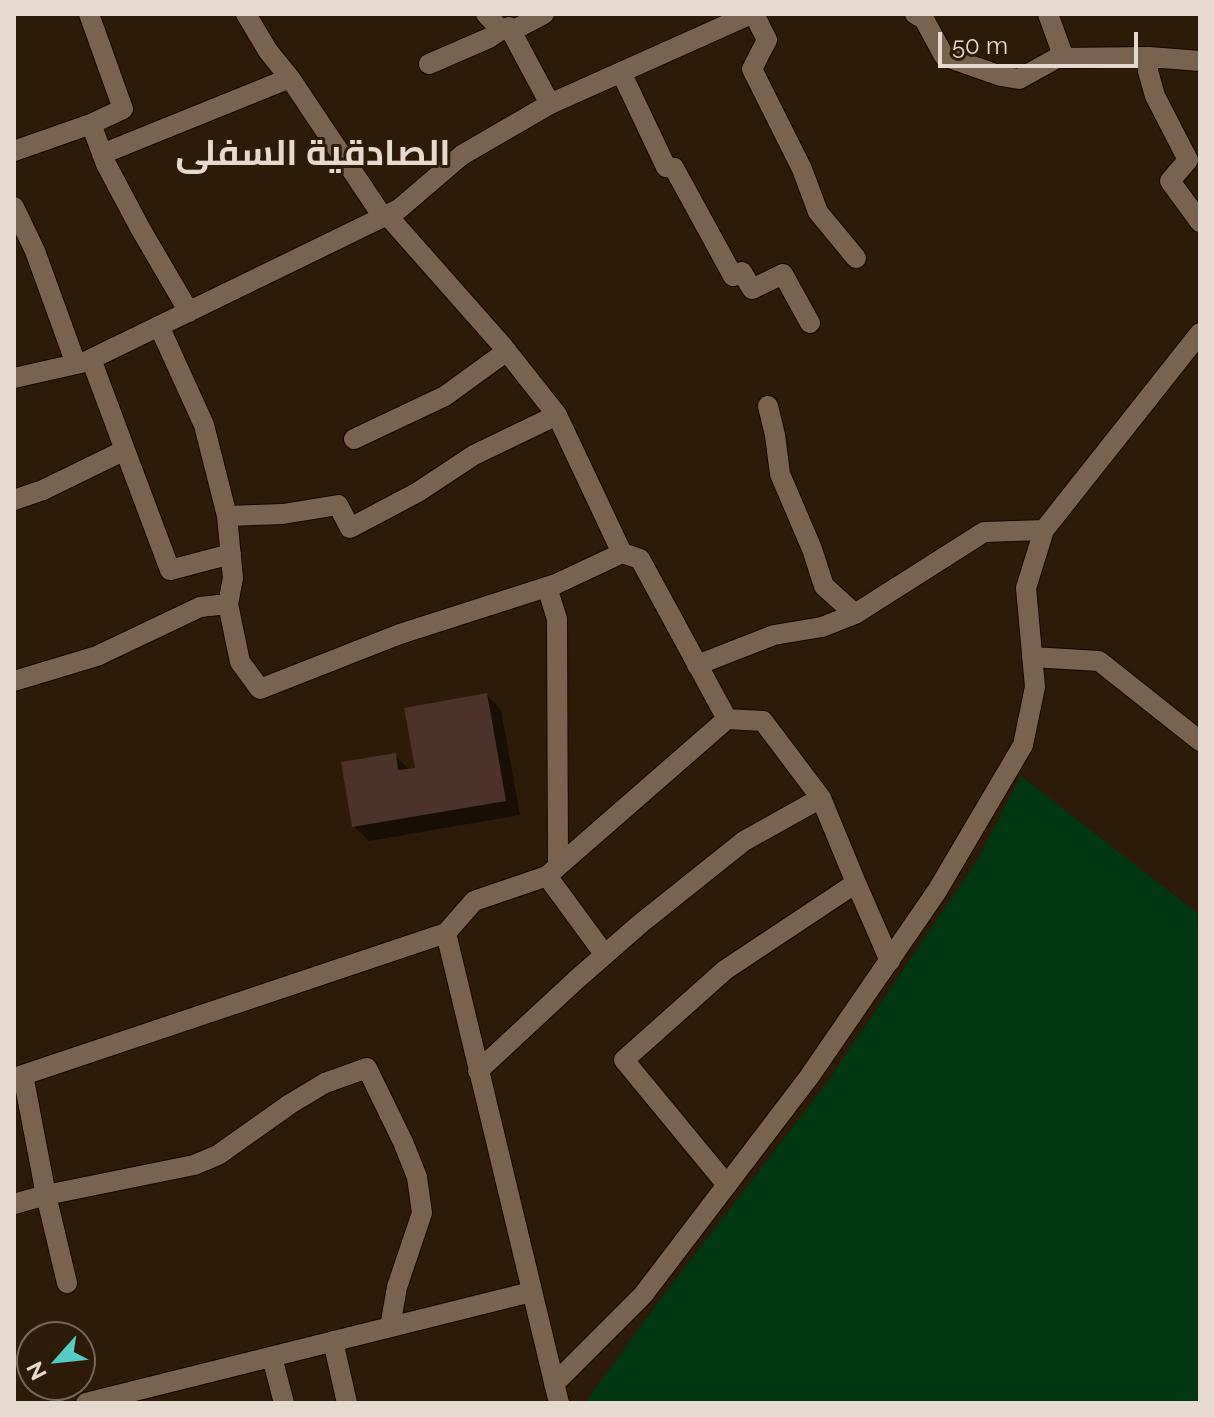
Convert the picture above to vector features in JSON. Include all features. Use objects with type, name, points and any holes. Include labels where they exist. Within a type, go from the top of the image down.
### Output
[{"type":"street","points":[[14,151],[91,124],[123,109],[89,14]]},
{"type":"street","points":[[246,14],[268,51],[385,216],[507,351],[557,415],[622,553]]},
{"type":"street","points":[[486,14],[506,30],[550,104]]},
{"type":"street","points":[[429,64],[544,14]]},
{"type":"street","points":[[14,378],[84,362],[385,216],[399,209],[462,155],[550,104],[752,14],[767,40],[752,69],[802,169],[818,212],[856,258]]},
{"type":"street","points":[[915,14],[924,19],[944,56],[1001,76],[1019,79],[1057,58],[1148,57],[1200,61]]},
{"type":"street","points":[[1048,14],[1064,58]]},
{"type":"street","points":[[1148,57],[1148,71],[1155,96],[1188,160],[1170,181],[1200,222]]},
{"type":"street","points":[[621,72],[666,167],[674,168],[733,276],[742,272],[752,289],[783,274],[810,323]]},
{"type":"street","points":[[102,154],[290,78]]},
{"type":"street","points":[[91,124],[102,154],[140,228],[189,312]]},
{"type":"street","points":[[14,207],[125,450],[170,570],[231,554]]},
{"type":"street","points":[[159,326],[204,425],[227,516],[233,578],[228,604],[240,662],[260,689],[400,634],[547,587],[622,553],[640,559],[727,719]]},
{"type":"street","points":[[556,1394],[643,1295],[809,1077],[937,891],[1023,745],[1035,687],[1026,588],[1044,530],[1200,333]]},
{"type":"street","points":[[354,439],[445,396],[507,351]]},
{"type":"street","points":[[768,406],[780,474],[824,586],[855,614]]},
{"type":"street","points":[[227,516],[283,514],[338,505],[350,528],[418,492],[474,455],[557,415]]},
{"type":"street","points":[[14,500],[43,490],[125,450]]},
{"type":"street","points":[[697,665],[774,635],[822,627],[855,614],[984,532],[1044,530]]},
{"type":"street","points":[[547,587],[557,619],[552,871],[605,955]]},
{"type":"street","points":[[14,681],[97,656],[200,607],[228,604]]},
{"type":"street","points":[[1032,657],[1099,661],[1200,741]]},
{"type":"street","points":[[67,1283],[19,1077],[446,933],[474,901],[552,871],[727,719],[763,721],[821,798],[890,961]]},
{"type":"street","points":[[478,1071],[640,924],[744,841],[821,798]]},
{"type":"street","points":[[727,1185],[624,1060],[725,970],[856,883]]},
{"type":"street","points":[[446,933],[556,1394]]},
{"type":"street","points":[[14,1204],[194,1165],[218,1155],[325,1083],[367,1068],[417,1177],[422,1213],[397,1287],[390,1327]]},
{"type":"street","points":[[86,1403],[161,1394],[272,1357],[531,1292]]},
{"type":"street","points":[[333,1341],[347,1403]]},
{"type":"street","points":[[272,1357],[284,1403]]},
{"type":"green space","points":[[1021,776],[1200,915],[1200,1403],[585,1403],[656,1305],[826,1084],[978,859]]},
{"type":"building","points":[[487,693],[506,801],[352,827],[341,762],[396,753],[398,770],[415,768],[404,708]]},
{"type":"district","name":"الصادقية السفلى","points":[[313,154]]}]
